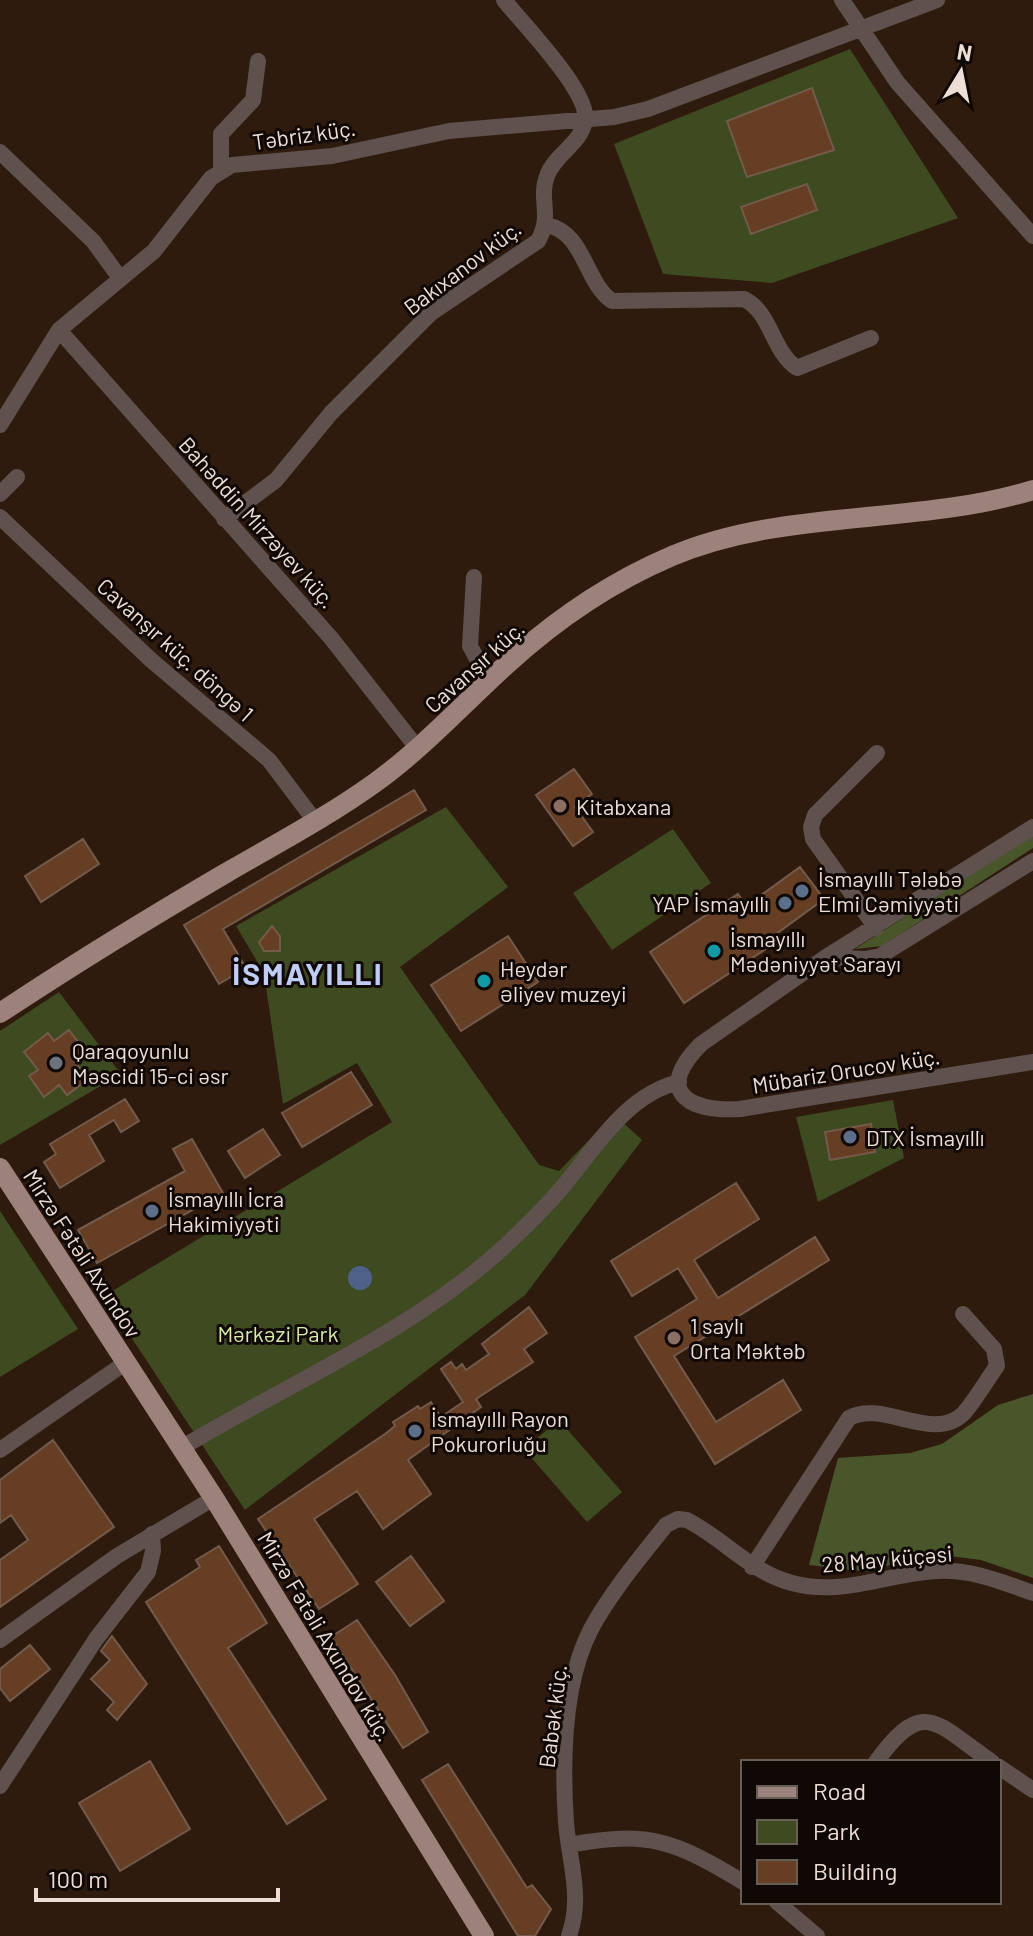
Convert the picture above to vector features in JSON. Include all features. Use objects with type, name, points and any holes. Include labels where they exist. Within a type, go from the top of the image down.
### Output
[{"type":"main road","name":"Cavanşır küç.","points":[[0,1013],[140,923],[373,785],[418,749],[489,681],[582,605],[628,577],[685,551],[759,531],[950,509],[1033,490]]},
{"type":"main road","name":"Mirzə Fətəli Axundov","points":[[0,1168],[125,1363]]},
{"type":"main road","name":"Mirzə Fətəli Axundov küç.","points":[[125,1363],[214,1498],[484,1936]]},
{"type":"street","points":[[504,0],[573,86],[585,106],[586,120],[648,109],[937,0]]},
{"type":"street","points":[[842,0],[916,105],[1033,236]]},
{"type":"street","points":[[0,425],[59,330],[154,251],[221,169],[221,134],[253,100],[258,61]]},
{"type":"street","name":"Təbriz küç.","points":[[221,169],[332,156],[449,131],[586,120]]},
{"type":"street","name":"Bakıxanov küç.","points":[[224,519],[276,480],[331,413],[431,313],[538,241],[547,225],[543,185],[549,170],[579,137],[586,120]]},
{"type":"street","points":[[0,152],[85,232],[120,278]]},
{"type":"street","points":[[547,225],[560,227],[575,243],[603,294],[612,301],[744,299],[757,305],[784,359],[797,368],[871,338]]},
{"type":"street","name":"Bahəddin Mirzəyev küç.","points":[[59,330],[331,638],[418,749]]},
{"type":"street","points":[[0,494],[17,477]]},
{"type":"street","name":"Cavanşır küç. döngə 1","points":[[0,517],[151,660],[269,760],[315,821]]},
{"type":"street","points":[[474,577],[470,646],[489,681]]},
{"type":"street","points":[[876,928],[813,839],[811,827],[815,815],[877,753]]},
{"type":"street","points":[[181,1448],[375,1338],[455,1287],[508,1243],[551,1200],[636,1102],[662,1086],[679,1082],[687,1058],[701,1044],[826,957],[1033,827]]},
{"type":"street","points":[[826,957],[865,959],[889,952],[1033,861]]},
{"type":"street","name":"Mübariz Orucov küç.","points":[[679,1082],[682,1094],[691,1104],[703,1109],[740,1109],[1033,1062]]},
{"type":"street","points":[[752,1567],[849,1418],[860,1412],[872,1412],[936,1424],[962,1415],[997,1366],[994,1349],[963,1314]]},
{"type":"street","points":[[0,1450],[125,1363]]},
{"type":"street","points":[[0,1640],[152,1534],[214,1498]]},
{"type":"street","name":"28 May küçəsi","points":[[666,1525],[678,1519],[687,1520],[752,1567],[792,1583],[817,1588],[838,1588],[939,1571],[990,1578],[1033,1593]]},
{"type":"street","name":"Babək küç.","points":[[569,1936],[577,1908],[577,1881],[569,1845],[565,1785],[569,1714],[582,1653],[601,1611],[666,1525]]},
{"type":"street","points":[[0,1786],[96,1639],[148,1572],[153,1551],[152,1534]]},
{"type":"street","points":[[878,1760],[908,1724],[922,1721],[936,1724],[989,1760]]},
{"type":"street","points":[[1001,1768],[1033,1790]]},
{"type":"street","points":[[569,1845],[628,1837],[674,1844],[741,1881]]},
{"type":"street","points":[[779,1904],[817,1936]]},
{"type":"green space","points":[[850,49],[958,218],[772,283],[663,274],[614,144]]},
{"type":"green space","name":"Mərkəzi Park","points":[[446,807],[508,887],[400,967],[539,1165],[559,1171],[614,1114],[642,1140],[525,1295],[245,1510],[104,1296],[392,1122],[357,1063],[283,1104],[264,973],[236,926]]},
{"type":"green space","points":[[673,829],[711,883],[612,950],[573,893]]},
{"type":"green space","points":[[1033,835],[1033,848],[882,946],[855,949]]},
{"type":"green space","points":[[59,992],[121,1074],[0,1145],[0,1031]]},
{"type":"green space","points":[[893,1100],[904,1158],[818,1202],[796,1117]]},
{"type":"green space","points":[[0,1211],[78,1329],[0,1377]]},
{"type":"green space","points":[[1033,1394],[1033,1578],[981,1560],[926,1553],[869,1572],[809,1565],[838,1458],[910,1453],[942,1444],[998,1405]]},
{"type":"green space","points":[[559,1420],[622,1492],[587,1522],[524,1449]]},
{"type":"water","points":[[360,1266],[371,1273],[372,1278],[365,1289],[360,1290],[349,1283],[348,1278],[355,1267]]},
{"type":"building","points":[[812,88],[834,150],[747,177],[727,121]]},
{"type":"building","points":[[807,184],[817,210],[751,234],[741,207]]},
{"type":"building","points":[[574,769],[592,794],[575,807],[593,832],[573,846],[536,795]]},
{"type":"building","points":[[414,790],[426,810],[223,929],[246,968],[219,984],[184,925]]},
{"type":"building","points":[[83,839],[99,864],[41,902],[25,876]]},
{"type":"building","points":[[800,867],[824,899],[768,940],[772,945],[684,1003],[650,952],[738,894],[746,906]]},
{"type":"building","points":[[272,926],[280,936],[280,951],[264,951],[259,942]]},
{"type":"building","points":[[508,936],[538,982],[461,1031],[431,985]]},
{"type":"building","points":[[69,1030],[87,1054],[75,1062],[88,1079],[67,1095],[59,1085],[44,1097],[29,1076],[38,1070],[24,1052],[48,1033],[54,1041]]},
{"type":"building","points":[[351,1072],[372,1105],[302,1147],[282,1113]]},
{"type":"building","points":[[125,1099],[139,1121],[121,1132],[114,1120],[89,1135],[104,1161],[60,1188],[44,1162],[56,1154],[50,1144]]},
{"type":"building","points":[[871,1124],[875,1152],[830,1160],[825,1132]]},
{"type":"building","points":[[263,1129],[280,1155],[245,1178],[228,1151]]},
{"type":"building","points":[[192,1139],[223,1193],[97,1263],[78,1230],[185,1171],[173,1149]]},
{"type":"building","points":[[736,1183],[759,1219],[694,1260],[718,1298],[815,1237],[829,1260],[674,1356],[716,1422],[783,1380],[801,1410],[715,1464],[635,1337],[697,1299],[678,1268],[632,1296],[611,1261]]},
{"type":"building","points":[[529,1307],[547,1333],[524,1349],[533,1362],[476,1399],[481,1407],[408,1460],[431,1494],[383,1529],[357,1491],[314,1519],[358,1584],[319,1609],[258,1519],[385,1434],[395,1426],[393,1422],[418,1406],[420,1409],[431,1402],[441,1417],[463,1402],[441,1369],[451,1362],[456,1369],[462,1364],[466,1370],[489,1354],[482,1344]]},
{"type":"building","points":[[53,1440],[114,1527],[0,1607],[0,1560],[28,1540],[11,1515],[0,1523],[0,1480]]},
{"type":"building","points":[[219,1546],[267,1623],[228,1648],[326,1799],[287,1824],[146,1602],[200,1567],[196,1560]]},
{"type":"building","points":[[411,1556],[444,1601],[410,1626],[376,1582]]},
{"type":"building","points":[[357,1620],[395,1675],[428,1732],[403,1748],[331,1637]]},
{"type":"building","points":[[112,1636],[147,1684],[117,1720],[107,1710],[114,1702],[91,1679],[110,1660],[101,1651]]},
{"type":"building","points":[[30,1645],[50,1669],[10,1701],[0,1688],[0,1669]]},
{"type":"building","points":[[150,1761],[190,1829],[120,1871],[79,1803]]},
{"type":"building","points":[[448,1764],[527,1888],[532,1885],[551,1909],[535,1936],[518,1936],[422,1780]]},
{"type":"place","name":"Kitabxana","points":[[560,806]]},
{"type":"place","name":"İsmayıllı Tələbə Elmi Cəmiyyəti","points":[[802,891]]},
{"type":"place","name":"YAP İsmayıllı","points":[[785,903]]},
{"type":"place","name":"İsmayıllı Mədəniyyət Sarayı","points":[[714,951]]},
{"type":"place","name":"Heydər Əliyev muzeyi","points":[[484,981]]},
{"type":"place","name":"Qaraqoyunlu Məscidi 15-ci əsr","points":[[56,1063]]},
{"type":"place","name":"DTX İsmayıllı","points":[[850,1137]]},
{"type":"place","name":"İsmayıllı İcra Hakimiyyəti","points":[[152,1211]]},
{"type":"place","name":"1 saylı Orta Məktəb","points":[[674,1338]]},
{"type":"place","name":"İsmayıllı Rayon Pokurorluğu","points":[[415,1431]]},
{"type":"district","name":"İSMAYILLI","points":[[308,973]]}]
